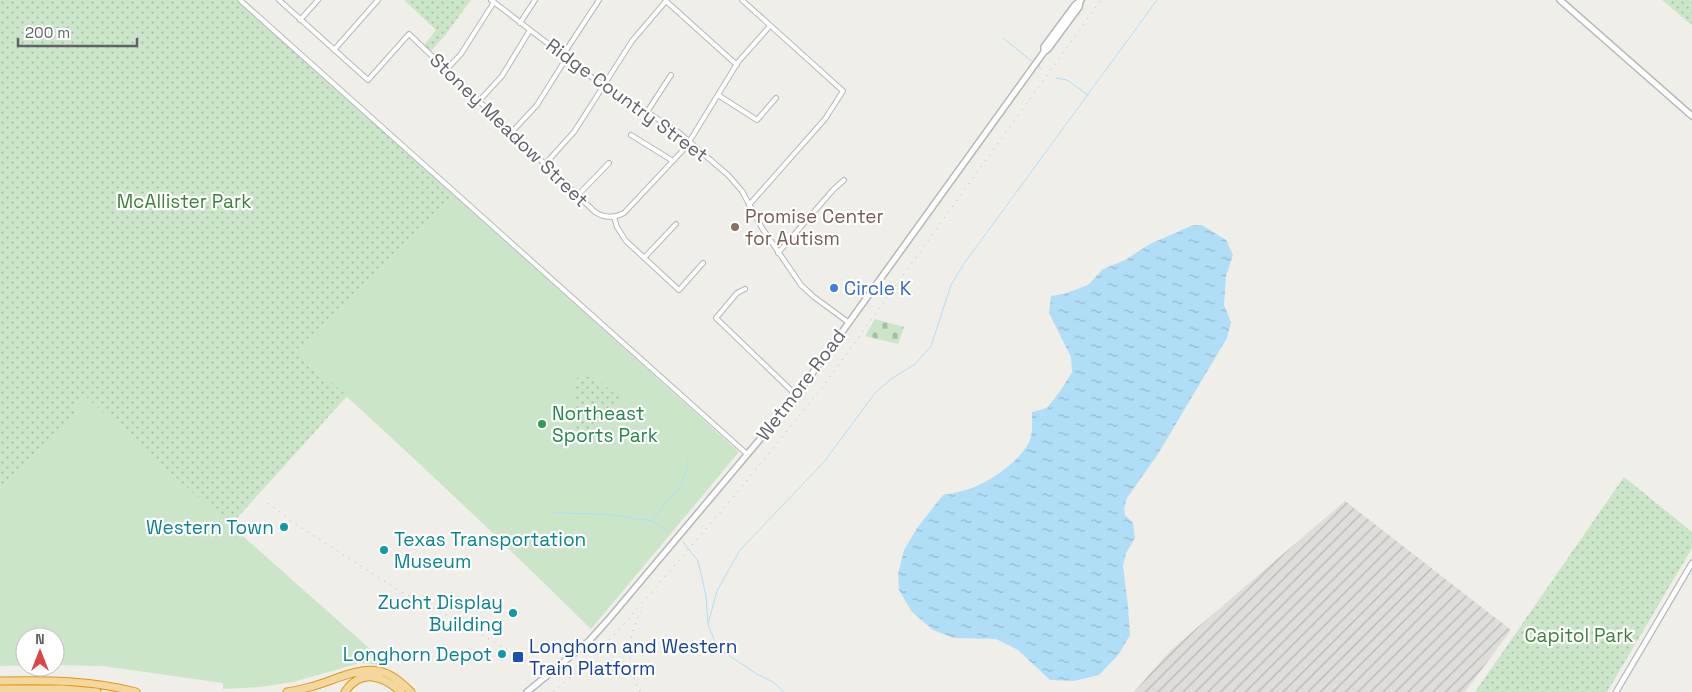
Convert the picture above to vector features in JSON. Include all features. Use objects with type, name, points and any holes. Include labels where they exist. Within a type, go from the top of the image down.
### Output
[{"type":"highway","points":[[287,692],[310,688],[359,671],[370,670],[390,675],[411,692]]},
{"type":"highway","points":[[346,692],[359,680],[370,677],[388,681],[401,692]]},
{"type":"highway","points":[[0,681],[80,681],[142,692]]},
{"type":"highway","points":[[0,689],[63,688],[97,692]]},
{"type":"main road","points":[[1560,0],[1692,116]]},
{"type":"main road","name":"Wetmore Road","points":[[527,692],[589,641],[608,620],[796,394],[1035,64],[1079,7],[1081,1]]},
{"type":"street","points":[[240,0],[747,454]]},
{"type":"street","points":[[279,0],[334,50],[378,0]]},
{"type":"street","points":[[300,20],[318,0]]},
{"type":"street","points":[[520,23],[535,0]]},
{"type":"street","points":[[512,132],[537,105],[598,0]]},
{"type":"street","points":[[742,0],[844,91],[824,119],[749,205]]},
{"type":"street","points":[[446,70],[461,54],[493,1]]},
{"type":"street","name":"Ridge Country Street","points":[[493,1],[604,86],[690,141],[728,175],[742,192],[778,253],[807,291],[848,322]]},
{"type":"street","points":[[545,164],[574,132],[636,35],[666,1],[737,64]]},
{"type":"street","points":[[703,263],[679,290],[620,234],[614,217],[624,213],[690,141],[737,64],[770,26]]},
{"type":"street","points":[[480,102],[502,76],[530,30]]},
{"type":"street","name":"Stoney Meadow Street","points":[[334,50],[368,80],[408,34],[597,213],[606,217],[614,217]]},
{"type":"street","points":[[647,112],[671,75]]},
{"type":"street","points":[[718,95],[757,120],[776,98]]},
{"type":"street","points":[[631,135],[673,161]]},
{"type":"street","points":[[578,195],[609,163]]},
{"type":"street","points":[[778,253],[832,190],[844,180]]},
{"type":"street","points":[[644,258],[676,224]]},
{"type":"street","points":[[745,289],[737,293],[716,318],[796,394]]},
{"type":"street","points":[[1616,692],[1692,563]]},
{"type":"shaded area","points":[[1345,501],[1511,630],[1465,692],[1134,692],[1171,650]]},
{"type":"green space","name":"McAllister Park","points":[[0,0],[238,0],[454,195],[296,351],[347,396],[230,526],[85,396],[79,396],[75,414],[66,427],[0,488]]},
{"type":"green space","points":[[404,0],[471,0],[431,51],[424,45],[436,30]]},
{"type":"green space","points":[[1662,0],[1692,0],[1692,25],[1688,22]]},
{"type":"green space","name":"Northeast Sports Park","points":[[454,195],[739,452],[591,629],[445,488],[296,351]]},
{"type":"green space","points":[[875,319],[904,327],[898,344],[865,336]]},
{"type":"green space","points":[[581,376],[596,378],[621,399],[590,437],[577,437],[574,380]]},
{"type":"green space","points":[[79,396],[85,396],[379,657],[380,665],[360,663],[293,682],[260,687],[223,689],[223,683],[103,666],[65,665],[65,627],[15,627],[15,665],[0,666],[0,488],[66,427],[75,414]]},
{"type":"green space","name":"Capitol Park","points":[[1624,477],[1692,532],[1692,548],[1607,692],[1475,692]]},
{"type":"water","points":[[1193,225],[1202,225],[1226,240],[1233,255],[1226,276],[1224,305],[1231,322],[1227,338],[1158,454],[1127,498],[1124,508],[1125,515],[1133,523],[1135,538],[1126,553],[1123,566],[1130,635],[1119,654],[1099,675],[1074,681],[1050,680],[1018,650],[996,639],[954,638],[933,630],[912,612],[899,590],[898,574],[904,550],[917,528],[943,495],[960,492],[981,484],[1001,472],[1019,457],[1030,440],[1032,412],[1047,408],[1072,372],[1071,357],[1049,313],[1051,296],[1064,294],[1088,285],[1103,269],[1125,260],[1150,244]]},
{"type":"waterway","points":[[784,692],[773,682],[757,674],[716,645],[708,624],[717,591],[740,550],[824,462],[875,393],[891,379],[915,364],[931,346],[951,285],[963,265],[1157,0]]},
{"type":"waterway","points":[[1003,38],[1034,63]]},
{"type":"waterway","points":[[1037,65],[1041,69]]},
{"type":"waterway","points":[[1056,78],[1067,80],[1088,95]]},
{"type":"waterway","points":[[653,520],[680,486],[688,460]]},
{"type":"waterway","points":[[552,513],[604,514],[653,521],[667,531]]},
{"type":"waterway","points":[[683,542],[698,561],[706,596],[708,623]]},
{"type":"railway","points":[[553,692],[588,662],[618,631],[736,494],[825,384],[1101,0]]},
{"type":"railway","points":[[268,503],[294,523],[398,590],[449,616],[542,670]]},
{"type":"railway","points":[[640,692],[632,672],[630,651],[633,631],[641,611]]},
{"type":"railway","points":[[500,628],[501,624]]},
{"type":"place","name":"Promise Center for Autism","points":[[735,227]]},
{"type":"place","name":"Circle K","points":[[834,288]]},
{"type":"place","name":"Northeast Sports Park","points":[[542,424]]},
{"type":"place","name":"Western Town","points":[[284,527]]},
{"type":"place","name":"Texas Transportation Museum","points":[[384,550]]},
{"type":"place","name":"Zucht Display Building","points":[[513,613]]},
{"type":"place","name":"Longhorn Depot","points":[[502,654]]},
{"type":"place","name":"Longhorn and Western Train Platform","points":[[518,657]]}]
